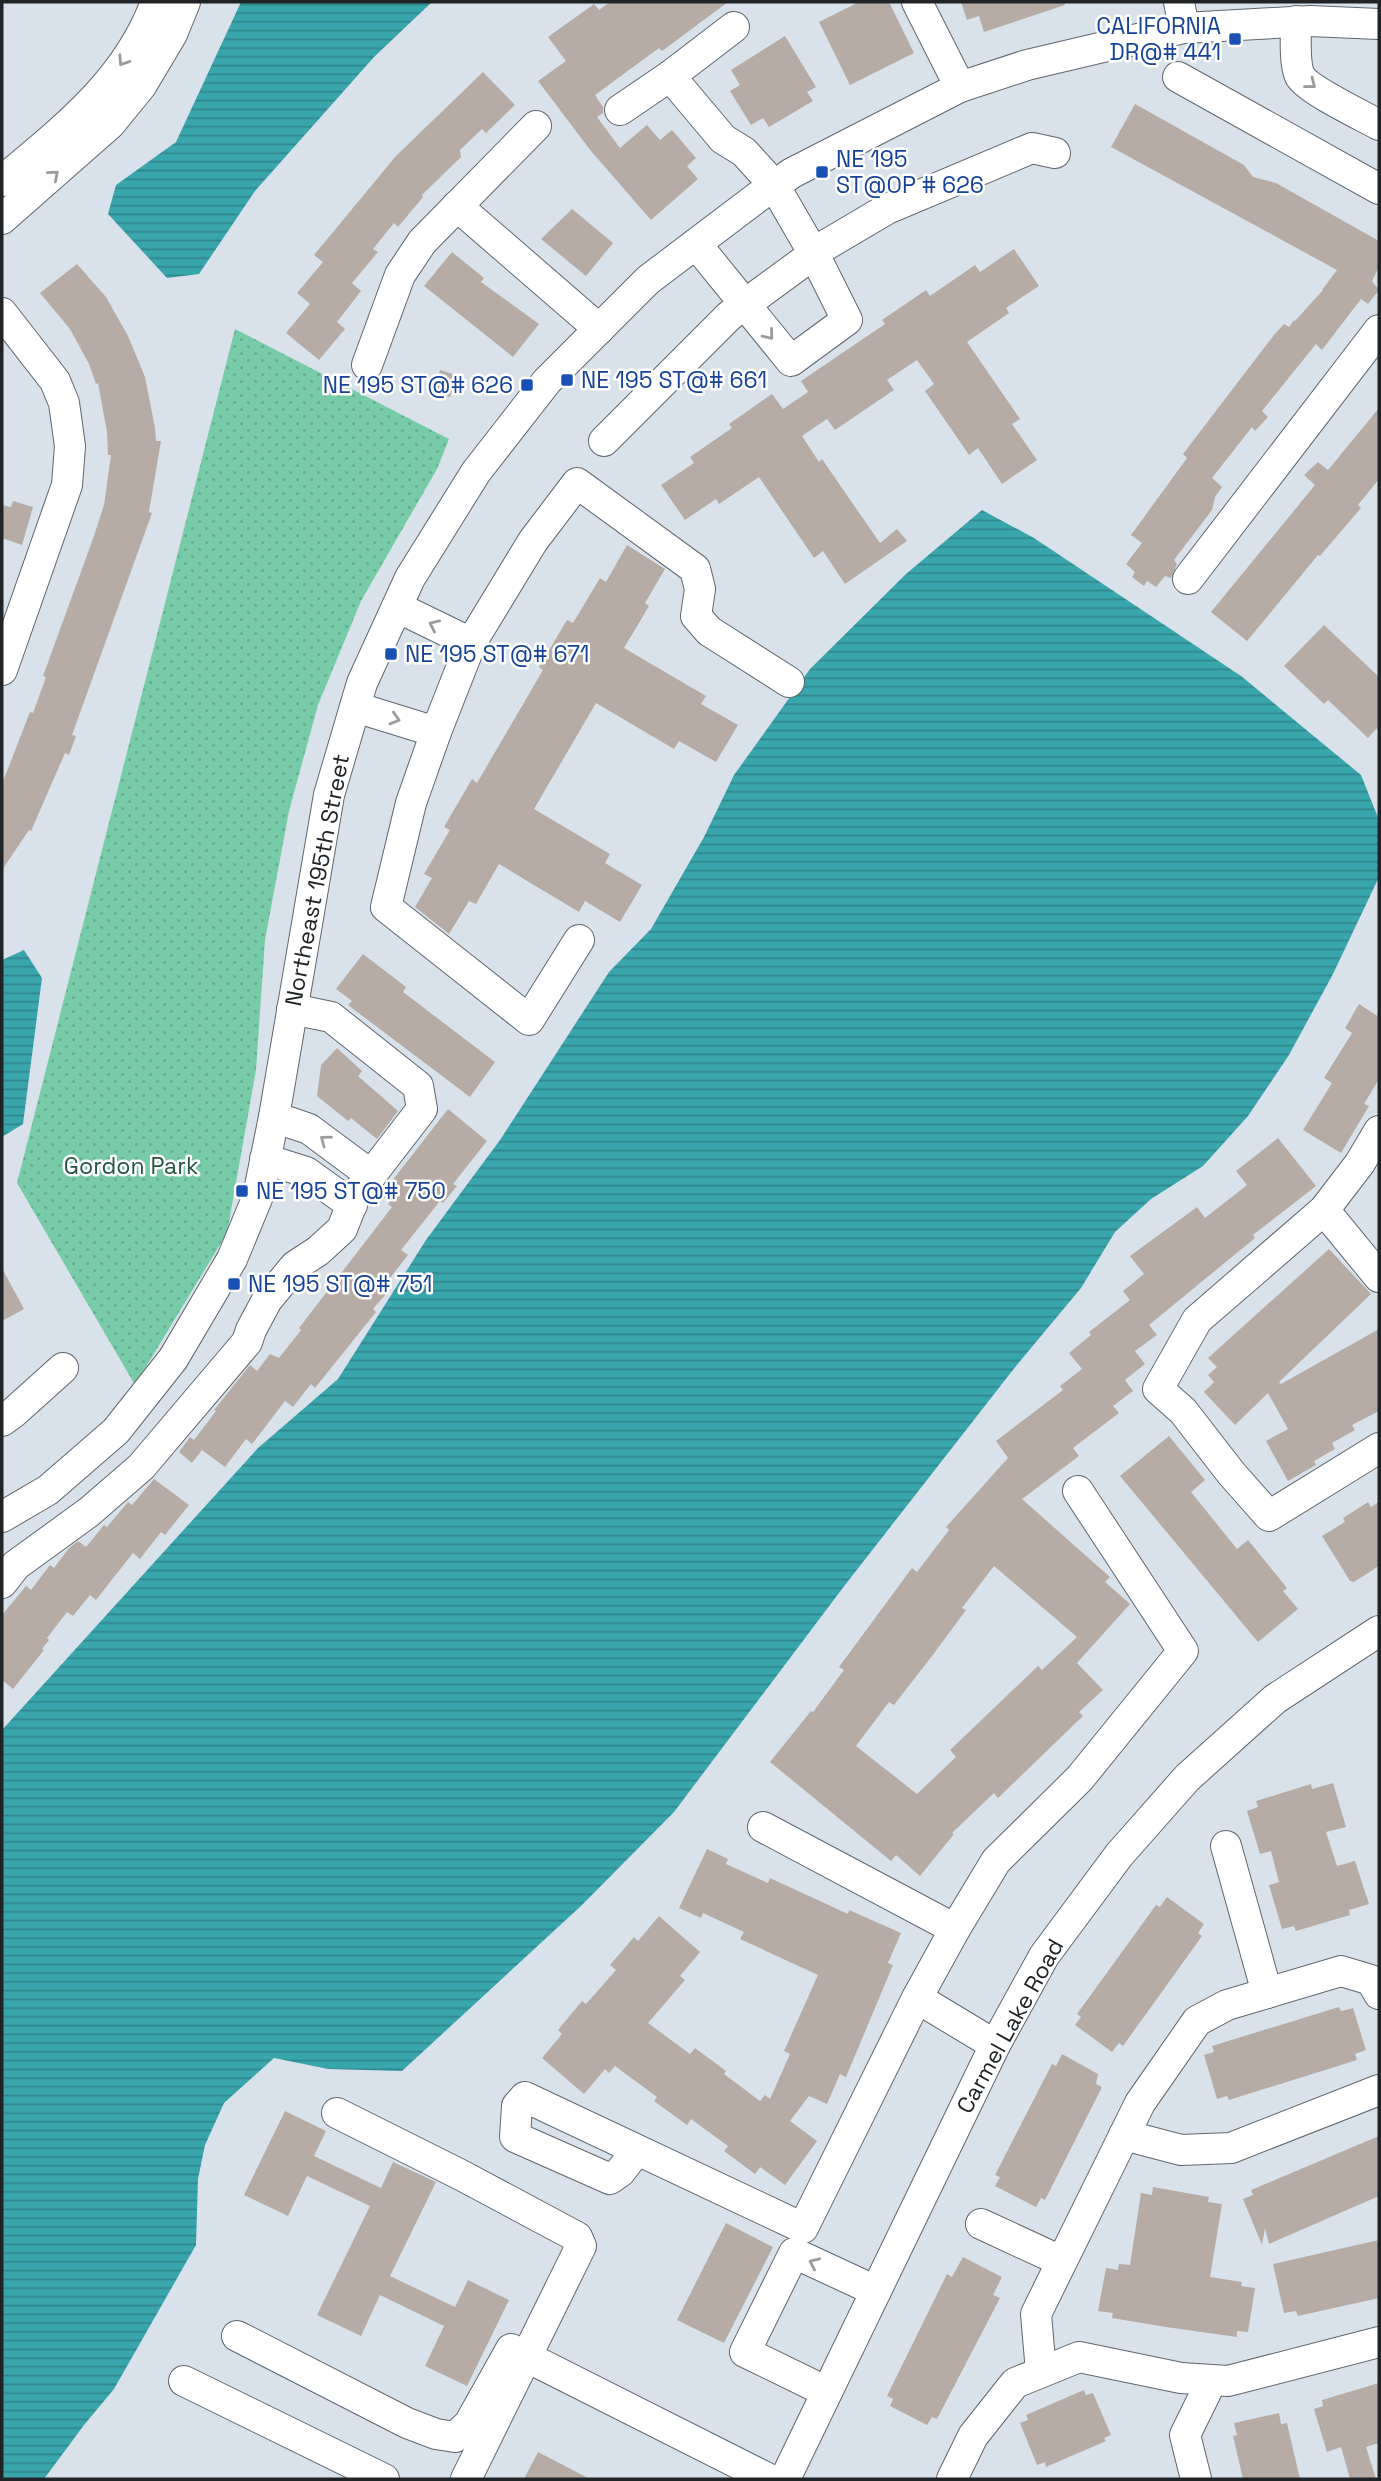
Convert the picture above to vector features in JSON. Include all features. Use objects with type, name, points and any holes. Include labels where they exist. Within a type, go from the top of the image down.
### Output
[{"type":"street","points":[[2,181],[79,117],[105,89],[126,58],[156,2]]},
{"type":"street","points":[[2,219],[110,124],[141,86],[172,34],[185,2]]},
{"type":"street","points":[[917,2],[960,87]]},
{"type":"street","name":"Northeast 195th Street","points":[[2,1517],[48,1490],[116,1431],[173,1359],[232,1259],[258,1196],[329,796],[362,683],[410,579],[476,472],[547,381],[648,280],[766,191],[792,173],[960,87],[1182,15],[1379,24]]},
{"type":"street","points":[[1296,22],[1296,55],[1300,76],[1316,89],[1379,125]]},
{"type":"street","points":[[620,110],[734,27]]},
{"type":"street","points":[[670,76],[723,139],[744,152],[766,191],[814,254],[848,320],[790,361],[696,244]]},
{"type":"street","points":[[1178,77],[1379,189]]},
{"type":"street","points":[[367,365],[400,275],[422,242],[536,126]]},
{"type":"street","points":[[604,441],[729,316],[814,254],[887,209],[1032,148],[1055,153]]},
{"type":"street","points":[[457,206],[599,329]]},
{"type":"street","points":[[2,313],[55,381],[64,403],[70,446],[67,485],[14,596],[2,670]]},
{"type":"street","points":[[1188,579],[1379,330]]},
{"type":"street","points":[[579,940],[529,1020],[386,907],[411,803],[471,643],[533,541],[577,483],[695,569],[700,589],[696,616],[709,631],[789,682]]},
{"type":"street","points":[[397,607],[471,643]]},
{"type":"street","points":[[355,707],[436,732]]},
{"type":"street","points":[[2,1583],[16,1565],[89,1512],[141,1467],[247,1342],[267,1300],[295,1266],[318,1251],[342,1228],[355,1196],[422,1109],[418,1086],[331,1017],[292,1009]]},
{"type":"street","points":[[274,1117],[309,1129],[371,1175]]},
{"type":"street","points":[[1379,1131],[1360,1163],[1324,1210],[1197,1320],[1157,1390],[1183,1411],[1231,1473],[1269,1516],[1379,1448]]},
{"type":"street","points":[[265,1159],[306,1172],[352,1205]]},
{"type":"street","points":[[1324,1210],[1379,1277]]},
{"type":"street","points":[[2,1421],[63,1368]]},
{"type":"street","points":[[637,2150],[803,2228],[917,1998],[954,1929],[996,1861],[1080,1778],[1183,1651],[1078,1491]]},
{"type":"street","name":"Carmel Lake Road","points":[[785,2479],[995,2045],[1044,1956],[1119,1855],[1187,1778],[1275,1699],[1379,1631]]},
{"type":"street","points":[[763,1827],[954,1929]]},
{"type":"street","points":[[1226,1846],[1267,1993]]},
{"type":"street","points":[[1041,2372],[1036,2314],[1140,2103],[1196,2021],[1227,2005],[1341,1971],[1371,1980],[1379,1994]]},
{"type":"street","points":[[917,1998],[995,2045]]},
{"type":"street","points":[[1124,2135],[1181,2150],[1231,2148],[1379,2090]]},
{"type":"street","points":[[337,2113],[576,2237],[581,2246],[466,2479]]},
{"type":"street","points":[[981,2224],[1061,2261]]},
{"type":"street","points":[[827,2392],[745,2352],[794,2253],[876,2291]]},
{"type":"street","points":[[237,2336],[407,2423],[436,2434],[455,2437],[469,2424],[511,2349],[769,2479]]},
{"type":"street","points":[[952,2479],[973,2436],[1015,2384],[1079,2357],[1181,2378],[1228,2381],[1379,2342]]},
{"type":"street","points":[[1196,2479],[1185,2435],[1212,2380]]},
{"type":"street","points":[[184,2381],[384,2479]]},
{"type":"green space","name":"Gordon Park","points":[[235,329],[449,439],[437,469],[361,601],[318,705],[289,811],[265,940],[256,1070],[227,1233],[135,1385],[17,1183]]},
{"type":"water","points":[[241,2],[432,2],[374,57],[255,191],[199,274],[167,278],[108,214],[116,185],[176,142]]},
{"type":"water","points":[[982,510],[1034,538],[1241,676],[1361,775],[1379,820],[1379,877],[1333,974],[1289,1055],[1248,1116],[1203,1166],[1151,1199],[1115,1232],[1081,1288],[1016,1366],[845,1585],[674,1812],[582,1905],[402,2071],[328,2069],[274,2058],[224,2103],[205,2145],[198,2179],[196,2245],[114,2389],[44,2479],[2,2479],[2,1730],[258,1448],[338,1379],[426,1240],[500,1140],[609,972],[651,929],[704,837],[734,775],[810,669],[906,574]]},
{"type":"water","points":[[24,950],[42,978],[23,1124],[2,1137],[2,960]]},
{"type":"building","points":[[610,2],[728,2],[662,51],[659,48],[595,95],[603,107],[603,113],[597,117],[620,148],[647,125],[660,140],[672,130],[696,158],[687,166],[698,179],[651,220],[591,151],[538,81],[566,61],[548,37],[594,4],[599,10]]},
{"type":"building","points":[[859,2],[889,2],[914,53],[850,85],[819,22]]},
{"type":"building","points":[[961,2],[1064,2],[1065,5],[984,32],[979,16],[967,20]]},
{"type":"building","points":[[785,36],[816,87],[807,92],[813,101],[769,127],[763,118],[751,125],[730,91],[740,85],[731,70]]},
{"type":"building","points":[[483,72],[515,105],[486,133],[482,129],[460,150],[461,157],[422,195],[398,227],[394,223],[373,249],[378,252],[352,283],[361,291],[337,322],[345,329],[319,360],[286,333],[310,304],[297,293],[323,262],[314,255],[396,156]]},
{"type":"building","points":[[1135,104],[1244,165],[1253,177],[1276,183],[1379,241],[1379,267],[1372,281],[1379,290],[1368,304],[1361,299],[1322,350],[1316,344],[1262,411],[1268,417],[1255,431],[1252,427],[1212,478],[1222,487],[1215,497],[1212,510],[1174,560],[1177,564],[1171,578],[1165,576],[1156,587],[1147,581],[1144,586],[1132,577],[1135,572],[1126,564],[1142,543],[1131,535],[1187,458],[1183,454],[1274,335],[1284,324],[1289,327],[1295,321],[1337,270],[1111,147]]},
{"type":"building","points":[[572,209],[613,243],[586,276],[541,239]]},
{"type":"building","points":[[1014,249],[1039,286],[1006,308],[1009,313],[967,342],[1020,419],[1012,424],[1037,460],[1002,484],[978,448],[969,455],[925,391],[934,384],[917,360],[887,380],[894,390],[835,430],[827,419],[802,436],[819,462],[822,459],[880,543],[897,529],[907,541],[845,584],[823,551],[814,558],[759,477],[719,504],[716,499],[685,520],[661,485],[694,463],[690,457],[732,428],[729,424],[772,394],[783,409],[808,392],[801,381],[885,324],[882,320],[926,290],[930,296],[975,265],[980,272]]},
{"type":"building","points":[[452,252],[484,278],[481,282],[539,324],[513,357],[424,286]]},
{"type":"building","points":[[77,264],[106,297],[128,336],[145,377],[156,441],[161,441],[149,512],[152,513],[72,735],[76,736],[69,755],[65,753],[31,831],[29,830],[2,870],[2,784],[30,712],[33,713],[46,677],[43,676],[94,536],[104,505],[111,455],[108,455],[107,432],[98,383],[96,384],[89,364],[70,329],[40,293]]},
{"type":"building","points":[[440,370],[456,375],[450,397],[434,393]]},
{"type":"building","points":[[1379,408],[1379,479],[1358,505],[1361,508],[1247,641],[1211,612],[1315,485],[1304,475],[1318,462],[1328,470]]},
{"type":"building","points":[[13,501],[33,507],[22,545],[2,538],[2,505],[11,507]]},
{"type":"building","points":[[627,545],[665,569],[645,603],[649,606],[624,648],[706,696],[701,704],[738,725],[716,762],[679,741],[674,749],[596,703],[534,809],[610,854],[605,863],[642,885],[620,922],[585,901],[579,912],[499,864],[476,904],[469,901],[449,934],[415,907],[432,878],[424,874],[450,830],[444,827],[472,779],[477,783],[543,670],[539,667],[567,620],[573,623],[600,578],[606,582]]},
{"type":"building","points":[[1324,625],[1379,677],[1379,726],[1368,738],[1328,700],[1324,704],[1284,666]]},
{"type":"building","points":[[363,954],[406,987],[403,992],[495,1062],[470,1097],[348,1005],[352,1001],[336,989]]},
{"type":"building","points":[[1359,1004],[1379,1017],[1379,1079],[1364,1104],[1369,1106],[1341,1153],[1303,1130],[1332,1083],[1324,1078],[1352,1033],[1345,1028]]},
{"type":"building","points":[[337,1048],[362,1071],[358,1076],[398,1111],[377,1139],[351,1118],[348,1121],[317,1096],[321,1065]]},
{"type":"building","points":[[448,1109],[487,1141],[453,1184],[457,1186],[443,1203],[440,1201],[401,1250],[408,1255],[386,1283],[391,1288],[373,1309],[376,1312],[315,1388],[311,1384],[293,1407],[285,1401],[252,1444],[246,1439],[225,1467],[202,1450],[192,1463],[179,1452],[190,1437],[194,1440],[250,1365],[257,1371],[270,1354],[279,1358],[301,1330],[299,1328],[392,1207],[381,1195]]},
{"type":"building","points":[[1278,1138],[1316,1186],[1253,1235],[1255,1238],[1149,1325],[1157,1335],[1135,1351],[1145,1364],[1125,1380],[1133,1391],[1113,1406],[1119,1413],[1073,1448],[1079,1456],[1022,1499],[1110,1577],[1105,1582],[1130,1604],[1077,1663],[1103,1690],[1079,1712],[1083,1716],[998,1798],[994,1793],[952,1833],[954,1834],[920,1876],[896,1855],[891,1861],[770,1762],[811,1711],[813,1712],[844,1670],[839,1667],[912,1568],[917,1572],[949,1530],[946,1527],[1008,1458],[996,1441],[1063,1390],[1060,1386],[1082,1369],[1069,1353],[1091,1335],[1089,1332],[1130,1300],[1123,1291],[1144,1274],[1130,1256],[1197,1207],[1205,1218],[1247,1185],[1236,1171]],"holes":[[[994,1566],[1077,1637],[1042,1670],[1038,1666],[950,1750],[956,1757],[917,1794],[856,1746],[889,1702],[894,1705],[932,1656],[966,1610],[962,1608]]]},
{"type":"building","points":[[1329,1249],[1371,1294],[1279,1382],[1281,1384],[1379,1329],[1379,1411],[1352,1425],[1355,1430],[1332,1443],[1335,1449],[1314,1461],[1316,1465],[1288,1481],[1266,1441],[1288,1429],[1268,1393],[1235,1425],[1204,1392],[1214,1382],[1208,1375],[1217,1367],[1208,1358]]},
{"type":"building","points":[[2,1268],[24,1309],[2,1321]]},
{"type":"building","points":[[1169,1436],[1205,1480],[1191,1492],[1237,1549],[1248,1540],[1287,1588],[1283,1591],[1298,1609],[1258,1642],[1120,1476]]},
{"type":"building","points":[[154,1479],[189,1505],[165,1535],[161,1532],[140,1559],[133,1553],[96,1600],[90,1595],[73,1616],[67,1612],[47,1638],[49,1640],[42,1649],[44,1650],[13,1689],[2,1680],[2,1615],[26,1586],[31,1590],[50,1565],[54,1568],[78,1541],[86,1547],[128,1502],[132,1505]]},
{"type":"building","points":[[1368,1502],[1371,1507],[1379,1502],[1379,1566],[1354,1582],[1350,1581],[1322,1536],[1345,1522],[1343,1518]]},
{"type":"building","points":[[1333,1783],[1346,1827],[1326,1832],[1337,1866],[1355,1861],[1369,1904],[1349,1910],[1350,1915],[1296,1931],[1294,1926],[1282,1929],[1269,1885],[1279,1882],[1271,1851],[1260,1854],[1247,1811],[1258,1807],[1256,1801],[1311,1784],[1312,1789]]},
{"type":"building","points":[[707,1849],[728,1859],[726,1864],[768,1883],[770,1878],[848,1914],[849,1910],[901,1933],[888,1963],[893,1965],[846,2077],[840,2074],[827,2104],[809,2096],[790,2121],[817,2141],[785,2185],[760,2167],[755,2174],[724,2151],[728,2146],[691,2119],[687,2125],[654,2101],[657,2097],[615,2066],[609,2073],[605,2069],[584,2094],[542,2058],[562,2034],[558,2030],[582,2001],[586,2004],[616,1970],[610,1965],[634,1937],[638,1941],[659,1916],[700,1952],[680,1976],[685,1980],[648,2023],[690,2054],[695,2048],[760,2101],[765,2095],[770,2099],[790,2054],[784,2051],[818,1975],[740,1939],[744,1932],[703,1913],[701,1918],[679,1908]]},
{"type":"building","points":[[1167,1897],[1204,1924],[1198,1933],[1202,1936],[1123,2046],[1119,2043],[1112,2052],[1075,2025],[1081,2017],[1077,2014],[1156,1905],[1160,1907]]},
{"type":"building","points":[[1339,2007],[1341,2011],[1353,2008],[1366,2050],[1355,2054],[1357,2060],[1229,2100],[1227,2096],[1217,2099],[1204,2055],[1214,2052],[1212,2046]]},
{"type":"building","points":[[1062,2054],[1098,2074],[1096,2084],[1102,2087],[1045,2200],[1041,2198],[1036,2207],[995,2186],[1000,2177],[995,2175],[1052,2064],[1056,2066]]},
{"type":"building","points":[[285,2111],[326,2131],[314,2156],[381,2188],[393,2162],[436,2182],[390,2276],[455,2307],[468,2280],[509,2300],[467,2386],[425,2366],[444,2326],[380,2295],[361,2336],[317,2315],[370,2206],[307,2176],[288,2216],[244,2195]]},
{"type":"building","points":[[1379,2136],[1379,2196],[1269,2244],[1265,2228],[1262,2245],[1243,2199],[1253,2195],[1251,2190]]},
{"type":"building","points":[[1153,2187],[1209,2197],[1208,2202],[1222,2204],[1210,2277],[1242,2282],[1241,2286],[1255,2288],[1248,2332],[1237,2331],[1237,2337],[1112,2318],[1113,2313],[1098,2311],[1106,2268],[1118,2270],[1119,2264],[1130,2265],[1141,2193],[1152,2195]]},
{"type":"building","points":[[726,2223],[773,2247],[724,2343],[677,2320]]},
{"type":"building","points":[[1379,2240],[1379,2298],[1298,2316],[1296,2311],[1284,2313],[1273,2264]]},
{"type":"building","points":[[963,2257],[1002,2277],[993,2295],[1000,2298],[937,2419],[932,2417],[927,2425],[890,2406],[893,2399],[887,2396],[947,2274],[952,2277]]},
{"type":"building","points":[[1379,2383],[1379,2443],[1366,2447],[1376,2479],[1350,2479],[1341,2447],[1327,2452],[1314,2409],[1323,2406],[1322,2400]]},
{"type":"building","points":[[1084,2390],[1086,2395],[1093,2393],[1111,2435],[1104,2438],[1106,2441],[1046,2467],[1045,2462],[1037,2465],[1020,2423],[1028,2420],[1026,2415]]},
{"type":"building","points":[[1279,2413],[1281,2424],[1287,2423],[1300,2479],[1243,2479],[1233,2436],[1237,2435],[1234,2423]]},
{"type":"building","points":[[538,2452],[590,2479],[524,2479]]},
{"type":"place","name":"CALIFORNIA DR@# 441","points":[[1235,39]]},
{"type":"place","name":"NE 195 ST@OP # 626","points":[[822,172]]},
{"type":"place","name":"NE 195 ST@# 661","points":[[567,380]]},
{"type":"place","name":"NE 195 ST@# 626","points":[[527,385]]},
{"type":"place","name":"NE 195 ST@# 671","points":[[391,654]]},
{"type":"place","name":"NE 195 ST@# 750","points":[[242,1191]]},
{"type":"place","name":"NE 195 ST@# 751","points":[[234,1284]]}]
